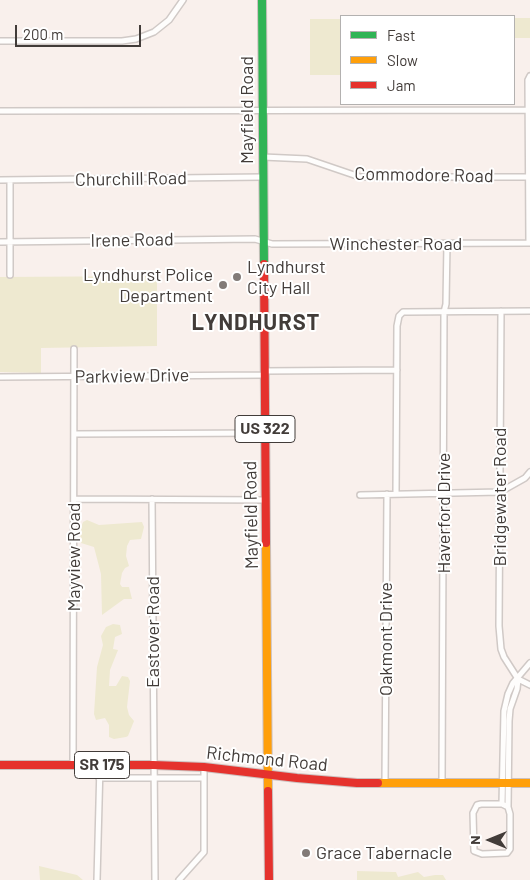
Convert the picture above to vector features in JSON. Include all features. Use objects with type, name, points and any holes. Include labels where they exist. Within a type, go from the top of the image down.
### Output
[{"type":"main road","name":"Mayfield Road","points":[[262,0],[269,880]]},
{"type":"main road","name":"Richmond Road","points":[[0,765],[204,767],[334,782],[530,783]]},
{"type":"street","points":[[0,42],[122,41],[136,39],[154,32],[169,20],[182,0]]},
{"type":"street","points":[[529,243],[528,110],[530,76]]},
{"type":"street","points":[[0,111],[528,110]]},
{"type":"street","name":"Commodore Road","points":[[263,157],[307,159],[360,177],[528,177]]},
{"type":"street","name":"Churchill Road","points":[[0,180],[263,177]]},
{"type":"street","points":[[10,180],[10,275]]},
{"type":"street","name":"Irene Road","points":[[0,242],[248,239],[263,241]]},
{"type":"street","name":"Winchester Road","points":[[263,241],[272,244],[529,243]]},
{"type":"street","name":"Haverford Drive","points":[[442,783],[444,312],[446,304],[447,243]]},
{"type":"street","name":"Bridgewater Road","points":[[501,311],[500,639],[504,657],[518,678]]},
{"type":"street","points":[[396,494],[396,326],[399,316],[403,312],[530,311]]},
{"type":"street","name":"Mayview Road","points":[[73,765],[74,348]]},
{"type":"street","name":"Parkview Drive","points":[[0,377],[397,370]]},
{"type":"street","points":[[74,434],[265,433]]},
{"type":"street","points":[[360,495],[500,492],[525,478],[530,472]]},
{"type":"street","name":"Oakmont Drive","points":[[384,783],[387,494]]},
{"type":"street","points":[[74,499],[266,500]]},
{"type":"street","name":"Eastover Road","points":[[152,500],[155,880]]},
{"type":"street","points":[[502,804],[512,700],[517,689],[518,678],[530,663]]},
{"type":"street","points":[[518,678],[530,685]]},
{"type":"street","points":[[97,880],[100,765]]},
{"type":"street","points":[[179,880],[204,852],[204,767]]},
{"type":"street","points":[[99,778],[204,778]]},
{"type":"street","points":[[505,783],[510,814],[509,852],[503,854],[476,852],[473,848],[473,813],[475,808],[480,804],[502,804],[508,808]]},
{"type":"shaded area","points":[[515,18],[530,18],[530,38],[515,38]]},
{"type":"shaded area","points":[[310,19],[340,19],[340,75],[310,75]]},
{"type":"shaded area","points":[[157,276],[157,346],[41,348],[41,373],[0,372],[0,277]]},
{"type":"shaded area","points":[[87,520],[99,525],[142,522],[144,527],[141,539],[130,540],[127,546],[126,556],[129,566],[122,573],[120,584],[122,587],[129,587],[132,599],[124,599],[102,615],[101,574],[94,547],[81,543],[80,530],[83,522]]},
{"type":"shaded area","points":[[113,624],[120,625],[122,634],[115,637],[113,649],[118,650],[110,670],[109,686],[116,686],[122,676],[128,677],[130,681],[127,707],[129,715],[134,721],[128,736],[114,739],[109,737],[109,725],[105,718],[96,720],[94,714],[97,667],[103,645],[101,636],[106,627]]},
{"type":"shaded area","points":[[39,866],[77,875],[83,880],[40,880]]},
{"type":"shaded area","points":[[357,871],[396,872],[398,877],[418,872],[424,877],[443,875],[446,880],[357,880]]},
{"type":"traffic: fast","points":[[262,0],[264,264]]},
{"type":"traffic: slow","points":[[266,543],[268,791]]},
{"type":"traffic: slow","points":[[378,783],[530,783]]},
{"type":"traffic: jam","points":[[264,264],[266,543]]},
{"type":"traffic: jam","points":[[0,765],[204,767],[297,778],[378,783]]},
{"type":"traffic: jam","points":[[268,791],[269,880]]},
{"type":"place","name":"Lyndhurst City Hall","points":[[237,277]]},
{"type":"place","name":"Lyndhurst Police Department","points":[[223,285]]},
{"type":"place","name":"Grace Tabernacle","points":[[306,853]]},
{"type":"district","name":"LYNDHURST","points":[[256,323]]}]
